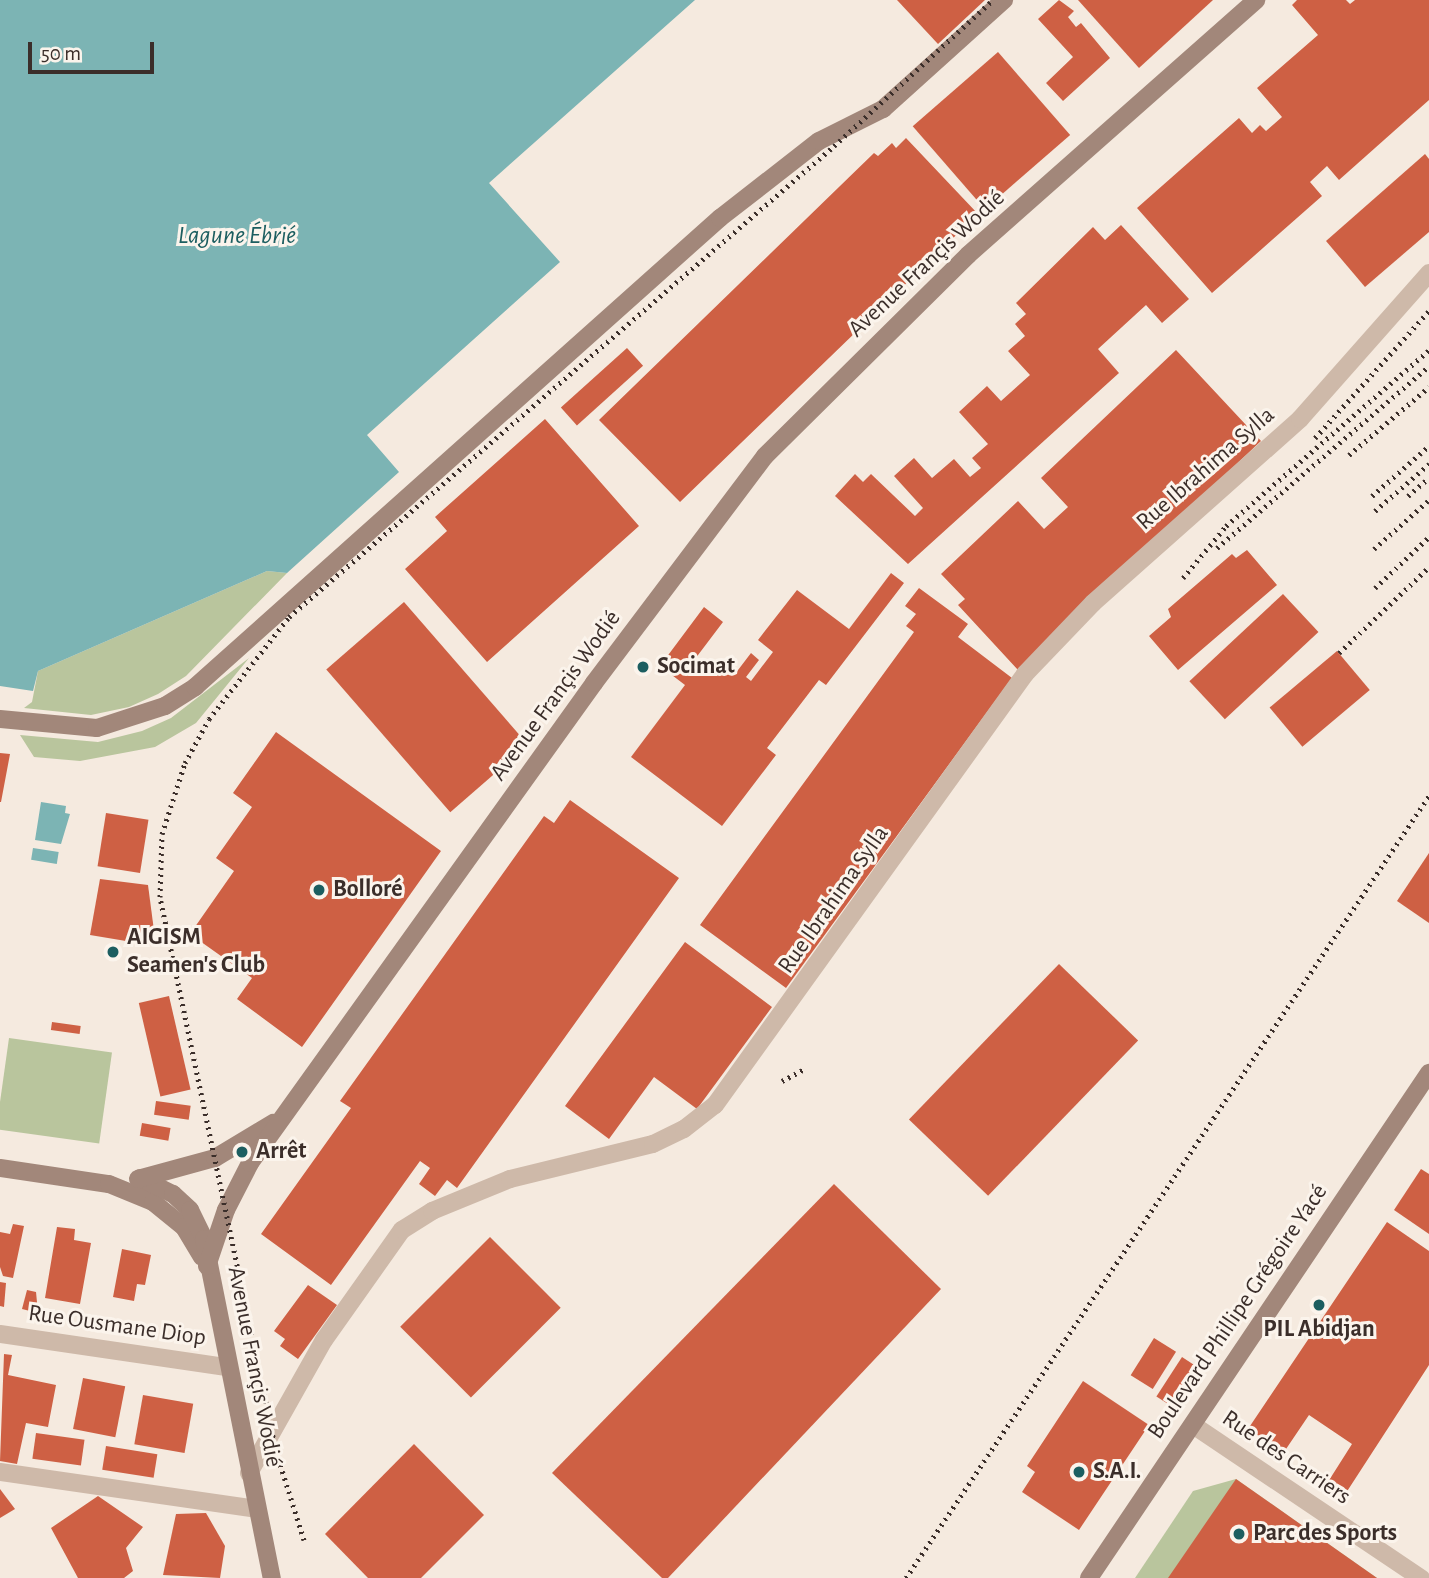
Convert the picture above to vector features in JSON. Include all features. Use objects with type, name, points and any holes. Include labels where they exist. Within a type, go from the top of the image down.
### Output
[{"type":"main road","points":[[0,719],[30,724],[97,728],[165,706],[195,687],[720,218],[819,141],[883,109],[1004,0]]},
{"type":"main road","name":"Avenue Françis Wodié","points":[[272,1578],[207,1266],[239,1184],[282,1118],[627,639],[765,456],[968,256],[1256,0]]},
{"type":"main road","name":"Boulevard Phillipe Grégoire Yacé","points":[[1089,1578],[1429,1073]]},
{"type":"main road","points":[[110,1184],[215,1158],[282,1118]]},
{"type":"main road","points":[[0,1168],[110,1184],[169,1212],[184,1227],[207,1266]]},
{"type":"main road","points":[[141,1178],[173,1194],[190,1210],[204,1240],[207,1266]]},
{"type":"street","name":"Rue Ibrahima Sylla","points":[[249,1473],[324,1340],[402,1230],[432,1211],[510,1179],[653,1144],[684,1129],[715,1105],[1025,674],[1093,603],[1300,419],[1429,274]]},
{"type":"street","name":"Rue Ousmane Diop","points":[[0,1334],[227,1367]]},
{"type":"street","name":"Rue des Carriers","points":[[1193,1425],[1421,1578]]},
{"type":"street","points":[[0,1472],[256,1509]]},
{"type":"green space","points":[[267,571],[287,573],[186,676],[158,694],[129,707],[91,715],[24,708],[32,702],[38,671]]},
{"type":"green space","points":[[249,658],[196,723],[155,747],[80,761],[34,757],[20,735],[98,742],[142,731],[171,718]]},
{"type":"green space","points":[[9,1038],[112,1052],[99,1144],[0,1130],[0,1102]]},
{"type":"green space","name":"Parc des Sports","points":[[1236,1479],[1377,1578],[1135,1578],[1193,1491]]},
{"type":"water","name":"Lagune Ébrié","points":[[0,0],[695,0],[489,183],[560,262],[367,435],[399,472],[287,573],[267,571],[38,671],[33,691],[0,686]]},
{"type":"water","points":[[41,802],[66,806],[65,813],[70,814],[61,844],[35,840]]},
{"type":"water","points":[[33,848],[59,852],[57,864],[31,860]]},
{"type":"building","points":[[897,0],[985,0],[938,44]]},
{"type":"building","points":[[1059,0],[1074,11],[1068,17],[1076,27],[1081,23],[1110,58],[1063,101],[1046,83],[1073,57],[1038,19]]},
{"type":"building","points":[[1078,0],[1213,0],[1139,68]]},
{"type":"building","points":[[1297,0],[1346,0],[1350,4],[1355,0],[1429,0],[1429,100],[1339,180],[1327,166],[1310,182],[1322,196],[1212,293],[1137,208],[1239,118],[1252,133],[1260,125],[1266,131],[1282,117],[1257,88],[1318,35],[1292,5]]},
{"type":"building","points":[[998,52],[1070,135],[985,209],[913,126]]},
{"type":"building","points":[[906,138],[978,214],[680,502],[599,420],[874,153],[878,156],[892,143],[896,148]]},
{"type":"building","points":[[1425,154],[1429,159],[1429,232],[1365,287],[1326,241]]},
{"type":"building","points":[[1121,225],[1189,299],[1162,323],[1146,305],[1098,349],[1119,373],[908,564],[835,496],[855,474],[863,482],[871,474],[915,516],[923,508],[894,476],[914,458],[932,478],[954,459],[970,477],[981,468],[972,458],[988,444],[959,412],[987,386],[1001,401],[1030,375],[1008,351],[1025,336],[1015,324],[1026,314],[1016,303],[1093,227],[1105,240]]},
{"type":"building","points":[[627,348],[643,366],[577,425],[561,408]]},
{"type":"building","points":[[1176,350],[1261,441],[1018,670],[958,605],[965,599],[941,574],[1018,501],[1044,529],[1068,507],[1041,478]]},
{"type":"building","points":[[545,419],[639,526],[487,662],[405,569],[447,531],[435,517]]},
{"type":"building","points":[[1247,550],[1277,585],[1178,670],[1149,636],[1171,617],[1168,609],[1232,554],[1236,558]]},
{"type":"building","points":[[891,573],[904,583],[826,685],[819,680],[767,748],[776,755],[722,826],[631,757],[685,685],[660,666],[704,607],[723,622],[695,659],[713,672],[720,663],[735,674],[751,653],[759,660],[746,677],[751,681],[773,652],[758,640],[797,590],[849,629]]},
{"type":"building","points":[[919,588],[968,624],[958,637],[1012,678],[786,988],[700,925],[914,632],[906,626],[916,614],[905,606]]},
{"type":"building","points":[[1283,594],[1318,632],[1225,719],[1189,681]]},
{"type":"building","points":[[404,602],[528,745],[450,812],[326,670]]},
{"type":"building","points":[[1337,651],[1370,690],[1302,747],[1270,708]]},
{"type":"building","points":[[276,732],[441,851],[302,1047],[237,999],[252,978],[190,934],[234,871],[216,858],[252,807],[233,793]]},
{"type":"building","points":[[0,753],[10,754],[1,802],[0,802]]},
{"type":"building","points":[[570,800],[679,878],[457,1188],[447,1180],[435,1196],[419,1184],[430,1168],[420,1161],[331,1285],[261,1234],[351,1108],[340,1101],[544,816],[554,823]]},
{"type":"building","points":[[106,813],[148,820],[140,873],[98,866]]},
{"type":"building","points":[[1429,853],[1429,923],[1397,901]]},
{"type":"building","points":[[100,879],[148,885],[156,946],[90,935]]},
{"type":"building","points":[[685,942],[772,1007],[697,1109],[654,1077],[609,1139],[565,1106]]},
{"type":"building","points":[[1059,964],[1138,1040],[988,1196],[909,1119]]},
{"type":"building","points":[[169,996],[191,1090],[160,1097],[139,1003]]},
{"type":"building","points":[[52,1022],[81,1026],[80,1034],[51,1030]]},
{"type":"building","points":[[156,1101],[191,1106],[189,1120],[154,1115]]},
{"type":"building","points":[[142,1123],[171,1128],[168,1141],[140,1136]]},
{"type":"building","points":[[1421,1169],[1429,1174],[1429,1234],[1394,1210]]},
{"type":"building","points":[[834,1184],[941,1289],[668,1578],[662,1578],[552,1473]]},
{"type":"building","points":[[1387,1222],[1429,1251],[1429,1365],[1344,1496],[1326,1485],[1352,1444],[1309,1415],[1284,1452],[1248,1429]]},
{"type":"building","points":[[13,1224],[24,1226],[13,1278],[3,1276],[0,1267],[0,1232],[10,1234]]},
{"type":"building","points":[[57,1227],[75,1229],[74,1240],[91,1243],[80,1304],[45,1298]]},
{"type":"building","points":[[490,1237],[561,1308],[471,1398],[400,1327]]},
{"type":"building","points":[[122,1249],[151,1255],[145,1285],[137,1284],[134,1301],[113,1297]]},
{"type":"building","points":[[0,1282],[6,1283],[4,1307],[0,1306]]},
{"type":"building","points":[[308,1285],[337,1305],[298,1359],[280,1346],[285,1339],[274,1331]]},
{"type":"building","points":[[27,1290],[36,1292],[38,1313],[22,1309]]},
{"type":"building","points":[[1154,1338],[1176,1352],[1153,1389],[1131,1375]]},
{"type":"building","points":[[4,1354],[12,1355],[8,1375],[56,1385],[48,1427],[26,1423],[17,1464],[0,1461]]},
{"type":"building","points":[[1182,1357],[1199,1368],[1173,1407],[1156,1396]]},
{"type":"building","points":[[83,1378],[125,1386],[115,1437],[73,1429]]},
{"type":"building","points":[[1083,1381],[1149,1425],[1079,1530],[1022,1492],[1035,1472],[1027,1466]]},
{"type":"building","points":[[143,1395],[193,1404],[185,1453],[134,1444]]},
{"type":"building","points":[[36,1433],[85,1440],[81,1466],[32,1459]]},
{"type":"building","points":[[414,1444],[484,1515],[421,1578],[368,1578],[325,1534]]},
{"type":"building","points":[[106,1446],[157,1454],[154,1478],[102,1470]]},
{"type":"building","name":"Parc des Sports","points":[[1236,1479],[1377,1578],[1168,1578]]},
{"type":"building","points":[[0,1489],[15,1509],[0,1518]]},
{"type":"building","points":[[98,1496],[143,1527],[126,1548],[133,1571],[124,1578],[78,1578],[51,1528]]},
{"type":"building","points":[[206,1513],[225,1546],[220,1578],[163,1575],[176,1514]]},
{"type":"railway","points":[[304,1540],[276,1451],[160,897],[162,834],[185,763],[209,719],[289,617],[834,146],[993,0]]},
{"type":"railway","points":[[1315,438],[1429,311]]},
{"type":"railway","points":[[1183,578],[1226,526],[1429,350]]},
{"type":"railway","points":[[1217,548],[1429,366]]},
{"type":"railway","points":[[1349,455],[1429,387]]},
{"type":"railway","points":[[1372,496],[1429,446]]},
{"type":"railway","points":[[1375,511],[1429,464]]},
{"type":"railway","points":[[1408,496],[1429,478]]},
{"type":"railway","points":[[1374,549],[1429,500]]},
{"type":"railway","points":[[1375,588],[1429,537]]},
{"type":"railway","points":[[1339,653],[1429,567]]},
{"type":"railway","points":[[906,1578],[1429,796]]},
{"type":"railway","points":[[782,1081],[805,1069]]},
{"type":"place","name":"Socimat","points":[[643,667]]},
{"type":"place","name":"Bolloré","points":[[319,890]]},
{"type":"place","name":"AIGISM Seamen's Club","points":[[113,952]]},
{"type":"place","name":"Arrêt","points":[[242,1152]]},
{"type":"place","name":"PIL Abidjan","points":[[1319,1305]]},
{"type":"place","name":"S.A.I.","points":[[1079,1472]]},
{"type":"place","name":"Parc des Sports","points":[[1239,1534]]}]
